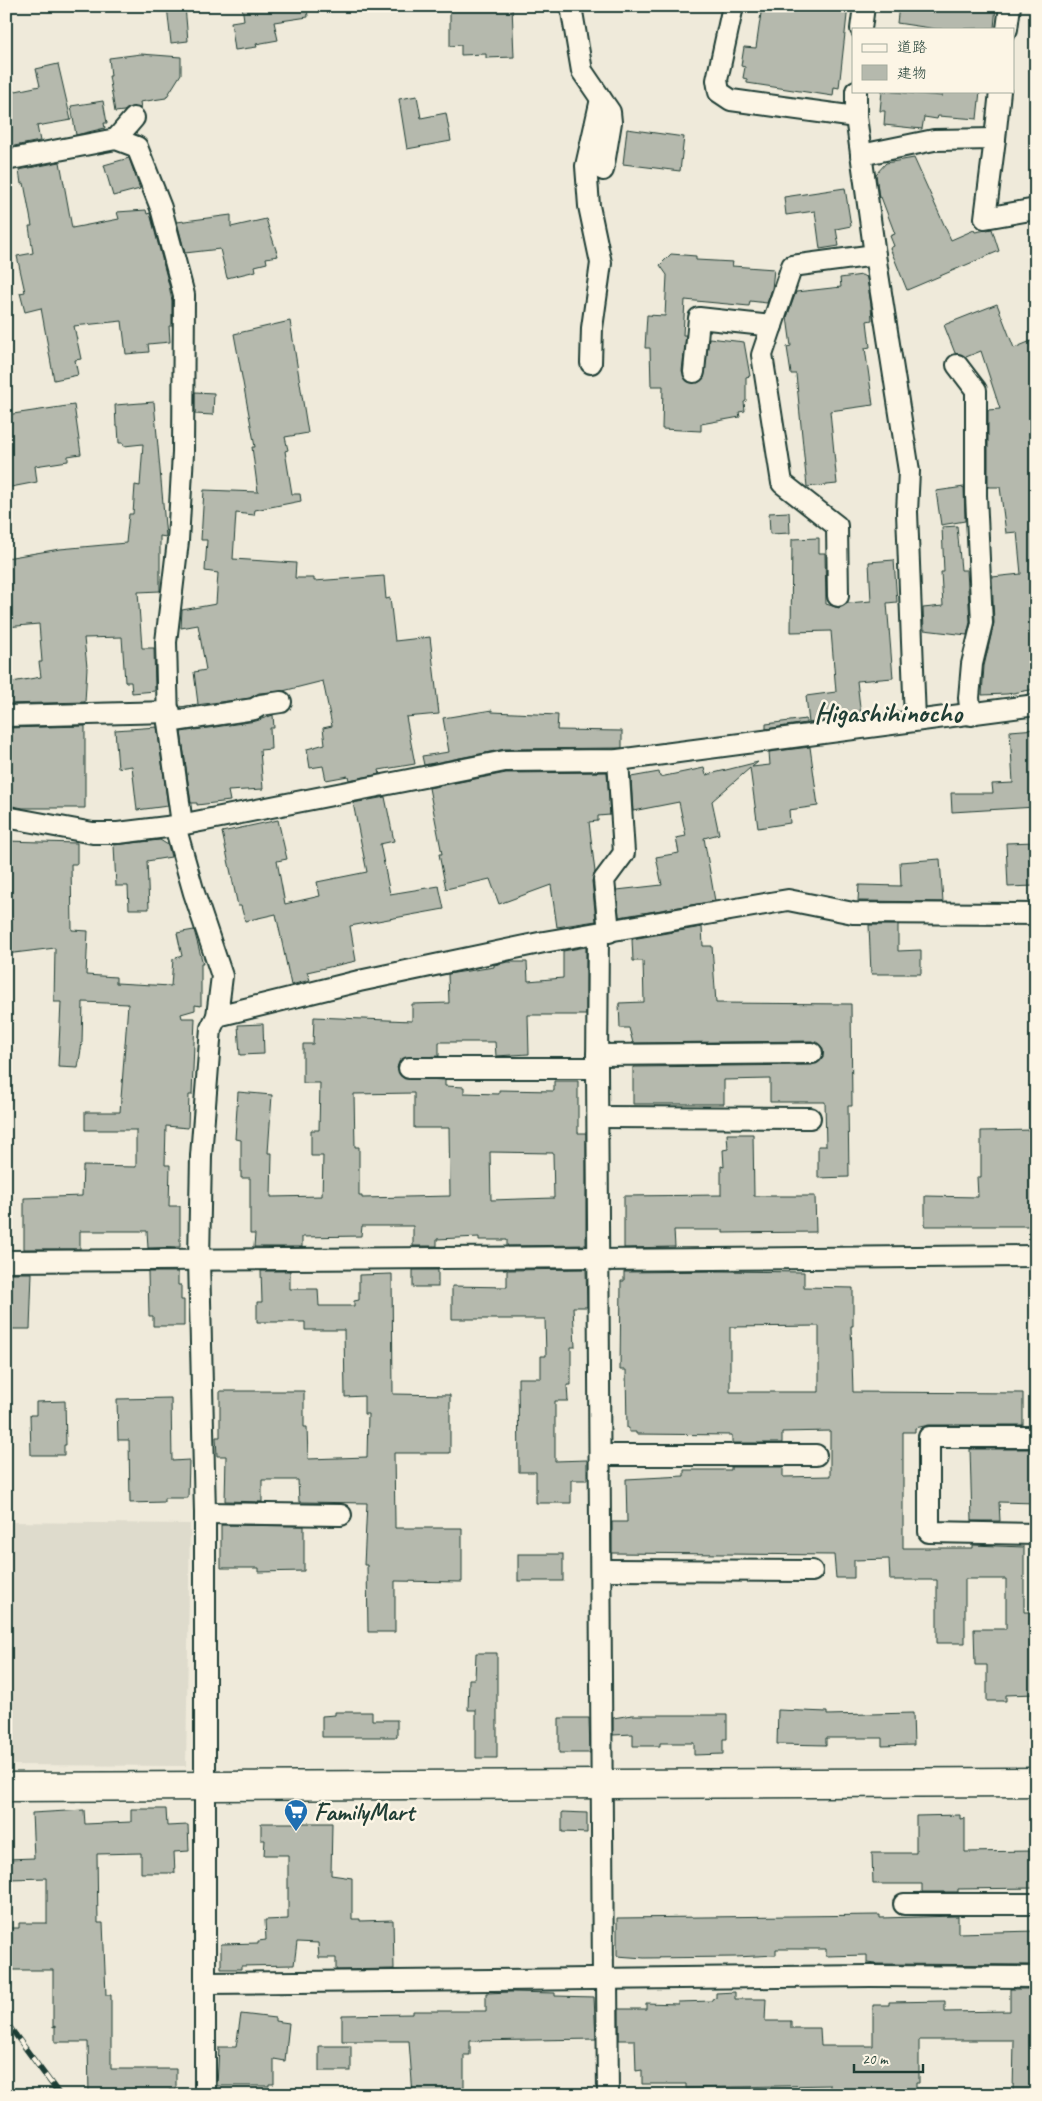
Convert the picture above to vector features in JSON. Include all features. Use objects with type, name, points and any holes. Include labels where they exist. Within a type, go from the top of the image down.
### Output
[{"type":"street","points":[[571,6],[582,70],[610,112],[611,122],[603,170]]},
{"type":"street","points":[[733,6],[716,80],[719,92],[731,100],[856,117]]},
{"type":"street","points":[[861,28],[864,6]]},
{"type":"street","points":[[1007,28],[1010,6]]},
{"type":"street","points":[[856,92],[856,117],[861,155],[909,471],[908,512],[915,720]]},
{"type":"street","points":[[1000,92],[985,218],[1036,209]]},
{"type":"street","points":[[591,363],[592,328],[601,263],[589,206],[586,166],[601,99]]},
{"type":"street","points":[[116,139],[134,118]]},
{"type":"street","points":[[6,160],[116,139],[137,148],[161,208],[184,295],[183,453],[178,541],[166,642],[169,717],[179,825],[194,893],[222,976],[217,1016],[211,1028],[200,1156],[199,1259],[205,1513],[206,1983],[204,2095]]},
{"type":"street","points":[[861,155],[934,140],[995,139]]},
{"type":"street","points":[[838,596],[837,526],[782,483],[762,355],[792,266],[875,255]]},
{"type":"street","points":[[694,372],[699,318],[772,326]]},
{"type":"street","points":[[957,365],[976,390],[976,495],[982,623],[972,664],[968,698],[971,715]]},
{"type":"street","points":[[6,716],[169,717],[254,709],[261,705],[281,702]]},
{"type":"street","points":[[6,817],[94,833],[118,833],[179,825],[505,761],[618,760],[915,720],[1032,709]]},
{"type":"street","points":[[608,2095],[601,1785],[601,1455],[597,1062],[604,933],[604,880],[624,853],[618,760]]},
{"type":"street","points":[[217,1016],[359,981],[544,942],[788,900],[853,913],[1036,914]]},
{"type":"street","points":[[409,1068],[812,1053]]},
{"type":"street","points":[[598,1117],[810,1118]]},
{"type":"street","points":[[6,1261],[1036,1256]]},
{"type":"street","points":[[1036,1437],[929,1437],[929,1504],[929,1532],[1036,1534]]},
{"type":"street","points":[[601,1455],[816,1455]]},
{"type":"street","points":[[205,1513],[341,1515]]},
{"type":"street","points":[[601,1570],[812,1570]]},
{"type":"street","points":[[6,1787],[1036,1782]]},
{"type":"street","points":[[904,1904],[1036,1904]]},
{"type":"street","points":[[206,1983],[871,1976],[1036,1977]]},
{"type":"shaded area","points":[[6,1522],[190,1524],[186,1766],[6,1765]]},
{"type":"building","points":[[167,6],[185,6],[188,41],[171,43]]},
{"type":"building","points":[[242,6],[307,6],[308,17],[274,22],[278,40],[256,44],[257,47],[235,50],[231,22],[244,20]]},
{"type":"building","points":[[450,6],[512,6],[514,57],[486,58],[486,54],[461,55],[461,45],[450,46]]},
{"type":"building","points":[[762,6],[848,6],[839,88],[834,87],[833,96],[747,83],[747,79],[743,78],[745,67],[741,66],[744,47],[756,48]]},
{"type":"building","points":[[899,6],[996,6],[994,28],[930,28],[897,23]]},
{"type":"building","points":[[141,54],[181,57],[181,74],[166,98],[140,102],[141,108],[131,107],[124,111],[115,112],[109,76],[111,76],[109,58]]},
{"type":"building","points":[[58,64],[71,120],[37,126],[40,141],[9,147],[6,132],[6,93],[40,86],[36,69]]},
{"type":"building","points":[[882,92],[942,96],[943,92],[980,92],[977,119],[938,116],[937,119],[924,117],[922,129],[884,125],[885,111],[880,111]]},
{"type":"building","points":[[417,96],[421,118],[446,113],[451,141],[407,149],[399,99]]},
{"type":"building","points":[[103,101],[107,123],[104,123],[105,128],[76,135],[71,106]]},
{"type":"building","points":[[627,129],[684,137],[680,171],[623,164]]},
{"type":"building","points":[[129,158],[140,189],[113,196],[104,165]]},
{"type":"building","points":[[914,158],[951,240],[974,230],[975,232],[992,229],[999,251],[907,290],[890,248],[894,246],[890,236],[895,234],[881,197],[879,198],[876,174],[886,163]]},
{"type":"building","points":[[60,162],[72,228],[119,219],[117,212],[146,210],[147,214],[150,213],[169,285],[172,301],[172,326],[169,326],[170,342],[148,344],[149,352],[126,354],[122,321],[74,326],[81,359],[75,360],[78,375],[54,380],[41,308],[25,312],[20,293],[25,292],[17,256],[33,253],[29,226],[32,226],[24,183],[21,184],[19,170]]},
{"type":"building","points":[[845,188],[851,226],[836,229],[839,246],[820,249],[815,211],[786,215],[784,197]]},
{"type":"building","points":[[231,215],[231,227],[266,219],[278,256],[266,258],[267,263],[255,266],[256,271],[227,278],[220,249],[185,253],[177,222]]},
{"type":"building","points":[[671,254],[696,256],[696,260],[733,262],[732,266],[774,269],[772,289],[767,303],[750,301],[749,306],[685,300],[683,335],[686,335],[682,371],[687,381],[698,383],[704,378],[709,338],[744,342],[750,376],[746,377],[745,411],[739,412],[740,417],[701,424],[701,431],[662,429],[663,386],[651,386],[650,348],[645,348],[647,315],[665,316],[667,275],[660,265]]},
{"type":"building","points":[[862,275],[867,278],[871,305],[872,320],[867,321],[870,347],[865,348],[873,405],[830,411],[837,484],[807,487],[796,374],[791,374],[787,347],[791,346],[787,317],[796,292],[841,287],[840,278]]},
{"type":"building","points":[[997,304],[1014,348],[1036,339],[1036,689],[1007,694],[982,695],[984,666],[994,623],[992,577],[1021,574],[1017,532],[1006,533],[1000,487],[988,487],[988,410],[1000,409],[981,351],[966,357],[955,353],[944,325]]},
{"type":"building","points":[[290,321],[308,433],[285,437],[288,450],[285,451],[292,494],[300,494],[301,501],[255,510],[254,515],[236,513],[233,559],[296,563],[295,578],[314,578],[314,581],[384,576],[386,599],[390,598],[395,641],[430,637],[439,714],[406,717],[415,764],[379,770],[380,774],[349,780],[348,776],[326,780],[323,766],[310,768],[307,749],[325,744],[323,728],[332,726],[323,681],[283,691],[259,693],[250,698],[181,707],[198,704],[194,672],[206,670],[198,625],[181,628],[182,610],[216,604],[218,573],[205,571],[207,540],[201,540],[204,490],[258,492],[252,447],[255,447],[234,334]]},
{"type":"building","points":[[195,392],[214,393],[213,415],[195,414]]},
{"type":"building","points":[[154,402],[166,537],[160,536],[160,591],[138,592],[142,648],[154,648],[155,691],[132,693],[131,682],[125,682],[122,637],[84,638],[87,667],[85,702],[6,704],[6,683],[41,677],[39,662],[42,662],[39,624],[6,627],[6,558],[60,549],[126,543],[129,514],[133,514],[135,485],[140,486],[143,444],[124,446],[123,443],[119,443],[115,405]]},
{"type":"building","points":[[74,405],[81,454],[68,456],[68,461],[35,466],[37,482],[6,488],[6,415]]},
{"type":"building","points":[[964,487],[965,521],[941,525],[936,491]]},
{"type":"building","points":[[789,512],[790,533],[770,534],[769,513]]},
{"type":"building","points":[[957,526],[961,570],[967,570],[970,622],[967,635],[924,630],[923,608],[943,606],[941,572],[944,572],[942,527]]},
{"type":"building","points":[[819,538],[819,553],[825,553],[826,604],[839,608],[848,603],[871,601],[869,562],[894,560],[897,602],[887,603],[893,678],[857,681],[861,716],[809,723],[806,696],[836,692],[831,631],[791,632],[792,539]]},
{"type":"building","points":[[492,710],[492,712],[558,715],[557,730],[622,731],[622,748],[505,749],[424,765],[422,756],[449,752],[443,718]]},
{"type":"building","points":[[273,715],[274,728],[270,728],[271,749],[260,750],[263,789],[228,791],[230,801],[197,805],[197,803],[191,803],[181,732],[256,721]]},
{"type":"building","points":[[806,719],[806,723],[766,729],[766,724]]},
{"type":"building","points":[[85,726],[85,808],[23,808],[7,805],[9,747],[6,747],[6,728]]},
{"type":"building","points":[[157,727],[168,806],[137,810],[132,766],[118,768],[115,730]]},
{"type":"building","points":[[1036,729],[1036,807],[952,812],[951,793],[993,793],[992,784],[1013,783],[1010,731]]},
{"type":"building","points":[[810,747],[818,806],[789,810],[790,823],[758,828],[750,768],[712,801],[719,834],[704,838],[715,901],[619,917],[617,890],[662,885],[656,857],[679,853],[676,838],[686,836],[679,802],[633,811],[631,777],[659,772],[660,777],[704,768],[706,775],[758,762],[752,767],[770,765],[769,752]]},
{"type":"building","points":[[607,772],[610,815],[598,816],[598,821],[589,822],[595,872],[592,881],[596,921],[557,927],[551,885],[499,904],[490,879],[446,889],[439,854],[442,854],[429,788],[506,773]]},
{"type":"building","points":[[385,797],[394,841],[380,844],[390,894],[439,886],[444,909],[350,926],[356,961],[307,972],[310,980],[291,985],[276,914],[245,921],[241,906],[238,906],[222,832],[278,820],[287,859],[277,861],[285,904],[320,896],[317,882],[367,872],[353,803]]},
{"type":"building","points":[[160,840],[168,845],[171,857],[147,861],[149,909],[129,909],[128,886],[116,886],[114,845]]},
{"type":"building","points":[[6,841],[77,843],[77,864],[71,864],[72,930],[88,931],[86,975],[116,977],[116,983],[171,986],[173,959],[182,956],[177,933],[194,930],[203,964],[201,964],[201,1006],[195,1005],[195,1010],[181,1014],[182,1018],[195,1018],[192,1095],[189,1095],[188,1128],[166,1126],[165,1165],[170,1165],[169,1206],[180,1206],[180,1247],[148,1248],[147,1231],[80,1231],[80,1249],[24,1249],[24,1198],[82,1196],[83,1166],[136,1167],[136,1130],[85,1130],[85,1112],[120,1112],[128,1004],[83,1002],[82,1043],[78,1068],[58,1067],[61,1002],[54,1002],[55,948],[6,954],[6,919],[9,919]]},
{"type":"building","points":[[1036,842],[1035,886],[1008,887],[1006,843]]},
{"type":"building","points":[[940,859],[943,902],[858,901],[859,885],[901,886],[900,862]]},
{"type":"building","points":[[869,925],[898,925],[898,951],[921,950],[921,974],[871,974]]},
{"type":"building","points":[[702,927],[703,946],[712,946],[716,1003],[851,1004],[852,1106],[848,1106],[849,1177],[818,1178],[818,1146],[826,1146],[825,1102],[770,1102],[770,1079],[724,1080],[724,1104],[633,1104],[633,1067],[812,1065],[823,1058],[822,1047],[812,1041],[633,1043],[629,1028],[620,1028],[619,1003],[644,1002],[643,961],[633,961],[632,939]]},
{"type":"building","points":[[586,947],[586,1015],[528,1015],[529,1054],[496,1056],[495,1042],[439,1042],[439,1056],[404,1058],[397,1068],[404,1078],[445,1080],[445,1086],[464,1087],[464,1093],[499,1094],[499,1090],[554,1091],[554,1081],[578,1081],[578,1133],[586,1133],[586,1245],[507,1246],[507,1240],[479,1240],[479,1237],[437,1239],[437,1246],[413,1246],[413,1226],[362,1226],[361,1236],[302,1237],[302,1247],[254,1247],[255,1234],[250,1234],[250,1178],[241,1178],[241,1140],[235,1139],[238,1092],[272,1095],[268,1153],[272,1153],[271,1197],[322,1196],[323,1156],[311,1156],[311,1130],[319,1130],[320,1083],[303,1083],[303,1044],[313,1044],[314,1017],[412,1021],[412,1004],[449,1003],[448,974],[494,967],[494,965],[508,962],[527,962],[528,981],[563,978],[563,951]],"holes":[[[414,1093],[414,1128],[449,1128],[450,1196],[362,1198],[362,1196],[359,1196],[359,1147],[355,1147],[354,1094]],[[490,1152],[553,1153],[554,1198],[491,1200]]]},
{"type":"building","points":[[263,1024],[264,1054],[240,1055],[238,1025]]},
{"type":"building","points":[[1036,1130],[1036,1226],[925,1226],[925,1196],[978,1197],[977,1177],[981,1177],[981,1131]]},
{"type":"building","points":[[727,1134],[753,1134],[754,1196],[815,1196],[816,1232],[723,1233],[723,1230],[674,1230],[675,1247],[624,1248],[624,1196],[721,1195],[721,1166],[724,1167],[723,1150],[728,1149]]},
{"type":"building","points":[[586,1269],[587,1307],[573,1307],[575,1347],[571,1347],[571,1385],[567,1385],[568,1401],[555,1401],[555,1461],[587,1460],[587,1480],[571,1480],[571,1503],[536,1503],[536,1472],[519,1472],[518,1378],[541,1378],[541,1356],[546,1356],[545,1319],[452,1319],[452,1286],[507,1287],[507,1270]]},
{"type":"building","points":[[413,1270],[438,1270],[438,1287],[413,1287]]},
{"type":"building","points":[[261,1271],[290,1271],[290,1289],[318,1289],[319,1306],[354,1306],[354,1301],[359,1300],[359,1275],[392,1274],[393,1394],[450,1395],[450,1453],[394,1453],[395,1528],[462,1528],[462,1582],[395,1581],[395,1632],[368,1632],[367,1565],[364,1565],[367,1503],[299,1502],[298,1480],[262,1480],[262,1502],[225,1501],[226,1456],[217,1456],[216,1437],[220,1437],[220,1391],[304,1391],[304,1427],[307,1427],[308,1459],[367,1457],[368,1414],[364,1414],[364,1396],[345,1397],[344,1330],[305,1330],[305,1322],[257,1322],[257,1302],[262,1302]]},
{"type":"building","points":[[148,1272],[178,1272],[178,1285],[181,1285],[181,1300],[184,1300],[184,1326],[153,1326],[153,1316],[149,1316]]},
{"type":"building","points":[[624,1272],[804,1272],[804,1287],[853,1288],[853,1326],[851,1326],[853,1392],[1023,1393],[1023,1425],[929,1425],[915,1428],[915,1432],[903,1432],[903,1548],[973,1548],[973,1545],[1024,1547],[1024,1612],[1036,1612],[1036,1694],[1006,1695],[1006,1701],[987,1701],[987,1665],[975,1665],[974,1629],[1006,1629],[1006,1579],[965,1579],[965,1643],[937,1643],[937,1580],[890,1580],[889,1559],[854,1560],[854,1578],[836,1578],[834,1555],[612,1553],[612,1522],[627,1522],[626,1479],[684,1476],[684,1470],[731,1470],[731,1467],[783,1467],[783,1477],[830,1476],[830,1431],[782,1432],[782,1443],[732,1443],[732,1435],[636,1434],[636,1432],[629,1432],[629,1428],[627,1428],[626,1370],[620,1370],[621,1281],[624,1281]],"holes":[[[819,1326],[819,1392],[730,1392],[730,1327]]]},
{"type":"building","points":[[6,1273],[32,1273],[30,1329],[6,1329]]},
{"type":"building","points":[[171,1398],[172,1461],[189,1460],[188,1498],[164,1498],[164,1502],[130,1503],[129,1440],[118,1440],[117,1399]]},
{"type":"building","points":[[65,1401],[66,1445],[64,1445],[64,1455],[31,1455],[30,1415],[36,1415],[36,1402]]},
{"type":"building","points":[[970,1449],[1036,1449],[1036,1503],[999,1502],[1000,1521],[972,1521]]},
{"type":"building","points":[[221,1525],[304,1526],[304,1571],[259,1572],[259,1568],[221,1568]]},
{"type":"building","points":[[518,1554],[563,1554],[563,1581],[518,1581]]},
{"type":"building","points":[[476,1653],[497,1653],[497,1758],[476,1758],[476,1710],[468,1710],[469,1679],[475,1679]]},
{"type":"building","points":[[778,1710],[827,1712],[827,1715],[913,1713],[914,1745],[882,1746],[882,1738],[826,1738],[826,1745],[777,1744]]},
{"type":"building","points":[[335,1712],[372,1712],[372,1720],[397,1720],[397,1737],[322,1737],[322,1716],[335,1715]]},
{"type":"building","points":[[632,1715],[727,1715],[727,1739],[723,1739],[723,1754],[694,1755],[694,1743],[660,1743],[660,1746],[633,1746],[633,1734],[613,1735],[613,1718]]},
{"type":"building","points":[[559,1718],[589,1718],[590,1753],[559,1753]]},
{"type":"building","points":[[131,1809],[166,1809],[167,1826],[188,1825],[189,1851],[174,1852],[175,1873],[141,1873],[141,1853],[97,1854],[98,1923],[103,1923],[106,1995],[111,1995],[111,2069],[176,2069],[176,2090],[169,2090],[169,2095],[89,2095],[88,2042],[55,2042],[55,2026],[53,2027],[53,1970],[9,1970],[9,1928],[19,1928],[19,1923],[47,1923],[47,1878],[9,1879],[8,1859],[34,1858],[32,1813],[84,1810],[85,1824],[131,1822]]},
{"type":"building","points":[[562,1812],[587,1813],[587,1833],[562,1832]]},
{"type":"building","points":[[960,1815],[960,1819],[965,1818],[965,1852],[1033,1851],[1033,1854],[1036,1854],[1036,1888],[958,1889],[958,1892],[922,1892],[922,1884],[873,1884],[872,1853],[916,1853],[916,1816]]},
{"type":"building","points":[[261,1823],[332,1823],[331,1875],[352,1878],[352,1919],[360,1919],[360,1921],[393,1920],[394,1969],[336,1970],[336,1958],[319,1958],[318,1943],[297,1942],[294,1965],[241,1966],[241,1969],[221,1969],[221,1944],[258,1943],[258,1941],[266,1940],[265,1920],[288,1919],[288,1855],[264,1855],[265,1840],[261,1840]]},
{"type":"building","points":[[880,1915],[880,1918],[958,1916],[958,1933],[1036,1931],[1036,1965],[875,1964],[867,1963],[867,1955],[826,1956],[826,1949],[776,1949],[776,1955],[736,1957],[644,1958],[617,1956],[617,1918]]},
{"type":"building","points":[[1010,1989],[1036,1989],[1036,2093],[1013,2092],[1014,2040],[919,2040],[919,2083],[916,2083],[916,2095],[830,2095],[830,2085],[686,2088],[686,2084],[642,2084],[642,2070],[636,2071],[635,2040],[619,2040],[619,2009],[646,2009],[646,2003],[678,2004],[678,2002],[712,2001],[712,1999],[716,1998],[716,1993],[735,1992],[735,1999],[766,1999],[765,2021],[791,2021],[791,2028],[820,2028],[821,2046],[873,2046],[873,2005],[889,2005],[889,2002],[945,2001],[945,2012],[1010,2011]]},
{"type":"building","points":[[486,1993],[555,1993],[555,1996],[594,1997],[596,2039],[470,2041],[470,2055],[464,2055],[464,2095],[413,2095],[409,2041],[342,2041],[342,2015],[413,2014],[413,2011],[486,2011]]},
{"type":"building","points":[[241,2014],[275,2018],[275,2021],[289,2023],[285,2061],[274,2059],[274,2084],[269,2084],[269,2086],[217,2086],[219,2047],[236,2047]]},
{"type":"building","points":[[319,2046],[351,2046],[351,2071],[319,2071]]},
{"type":"railway","points":[[6,2022],[60,2095]]},
{"type":"place","name":"FamilyMart","points":[[296,1832]]},
{"type":"district","name":"Higashihinocho","points":[[888,712]]}]
